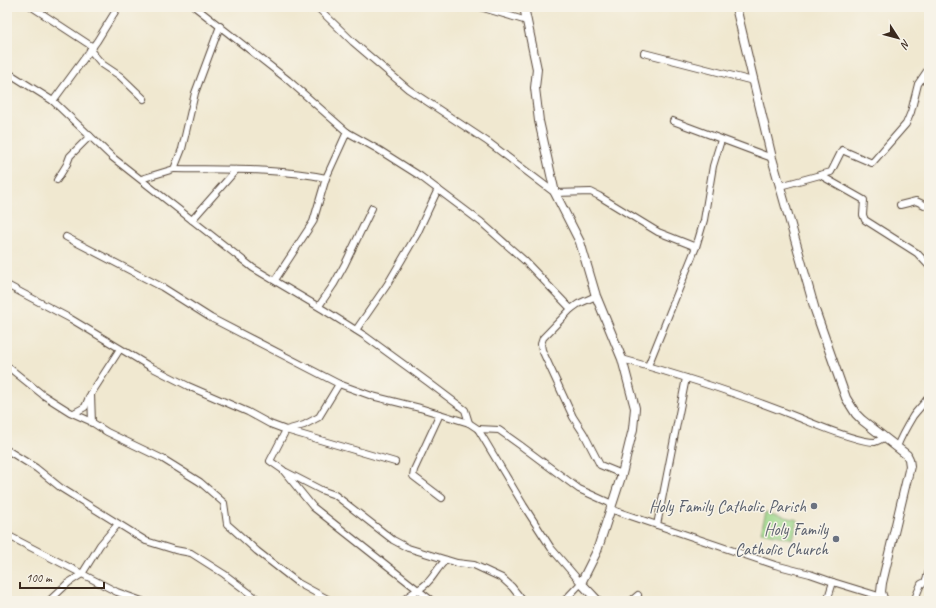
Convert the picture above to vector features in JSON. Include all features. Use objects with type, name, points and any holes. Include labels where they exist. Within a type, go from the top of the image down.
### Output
[{"type":"street","points":[[32,7],[91,48],[102,64],[120,76],[144,99]]},
{"type":"street","points":[[53,101],[118,7]]},
{"type":"street","points":[[195,7],[288,80],[347,132],[379,150],[438,189],[481,222],[514,250],[571,309]]},
{"type":"street","points":[[317,7],[354,42],[408,89],[488,142],[556,194],[591,192],[658,232],[696,247]]},
{"type":"street","points":[[480,7],[527,21]]},
{"type":"street","points":[[524,7],[537,70],[535,88],[539,121],[556,194],[580,242],[596,296],[622,359],[636,408],[633,429],[622,474],[597,551],[581,583],[564,601]]},
{"type":"street","points":[[66,236],[162,287],[211,318],[339,384],[372,396],[440,414],[469,424],[478,429],[499,430],[579,489],[611,506],[657,525],[775,565],[810,574],[883,599],[881,588],[882,580],[910,466],[908,456],[883,438],[856,414],[846,398],[815,310],[772,158],[736,7]]},
{"type":"street","points":[[174,169],[182,149],[195,93],[220,26]]},
{"type":"street","points":[[644,53],[753,81]]},
{"type":"street","points":[[780,186],[831,172],[842,150],[872,163],[906,124],[911,112],[918,84],[929,68]]},
{"type":"street","points":[[7,72],[53,101],[112,157],[253,268],[319,306],[356,330],[465,410],[469,424]]},
{"type":"street","points":[[674,121],[772,158]]},
{"type":"street","points":[[275,280],[313,222],[326,178],[347,132]]},
{"type":"street","points":[[57,180],[70,156],[90,136]]},
{"type":"street","points":[[648,366],[696,247],[704,220],[713,166],[721,140]]},
{"type":"street","points":[[141,179],[174,169],[236,170],[308,174],[326,178]]},
{"type":"street","points":[[192,220],[236,170]]},
{"type":"street","points":[[820,175],[864,200],[863,215],[866,220],[917,253],[929,266]]},
{"type":"street","points":[[356,330],[387,286],[410,247],[438,189]]},
{"type":"street","points":[[900,205],[916,201],[929,207]]},
{"type":"street","points":[[319,306],[346,264],[372,208]]},
{"type":"street","points":[[7,285],[71,319],[149,366],[188,386],[248,412],[270,424],[395,462]]},
{"type":"street","points":[[596,296],[578,304],[571,309],[543,338],[540,344],[573,417],[584,434],[600,465],[622,474]]},
{"type":"street","points":[[74,413],[85,407],[91,394],[120,349]]},
{"type":"street","points":[[622,359],[762,402],[826,428],[859,439],[876,442],[883,438]]},
{"type":"street","points":[[7,366],[43,395],[108,432],[163,459],[200,482],[224,504],[227,524],[234,531],[298,583],[331,601]]},
{"type":"street","points":[[657,525],[686,378]]},
{"type":"street","points":[[339,384],[319,417],[304,425],[286,430],[270,461],[283,470],[321,490],[335,495],[400,544],[446,560],[474,565],[502,578],[512,587],[523,601]]},
{"type":"street","points":[[91,394],[92,423]]},
{"type":"street","points":[[897,447],[914,415],[924,405],[929,396]]},
{"type":"street","points":[[440,414],[414,470],[413,476],[442,498]]},
{"type":"street","points":[[478,429],[524,506],[552,548],[598,601]]},
{"type":"street","points":[[7,450],[36,468],[61,488],[146,541],[174,550],[191,553],[224,574],[260,601]]},
{"type":"street","points":[[283,470],[313,507],[416,590],[432,601]]},
{"type":"street","points":[[49,601],[68,583],[82,574],[100,545],[118,524]]},
{"type":"street","points":[[7,535],[117,592],[142,601]]},
{"type":"street","points":[[403,601],[430,581],[439,566],[446,560]]},
{"type":"street","points":[[914,601],[921,584],[925,582],[929,571]]},
{"type":"street","points":[[827,601],[833,582]]},
{"type":"street","points":[[631,601],[638,594]]},
{"type":"green space","points":[[766,512],[798,520],[793,539],[761,532]]},
{"type":"place","name":"Holy Family Catholic Parish","points":[[814,506]]},
{"type":"place","name":"Holy Family Catholic Church","points":[[836,539]]}]
